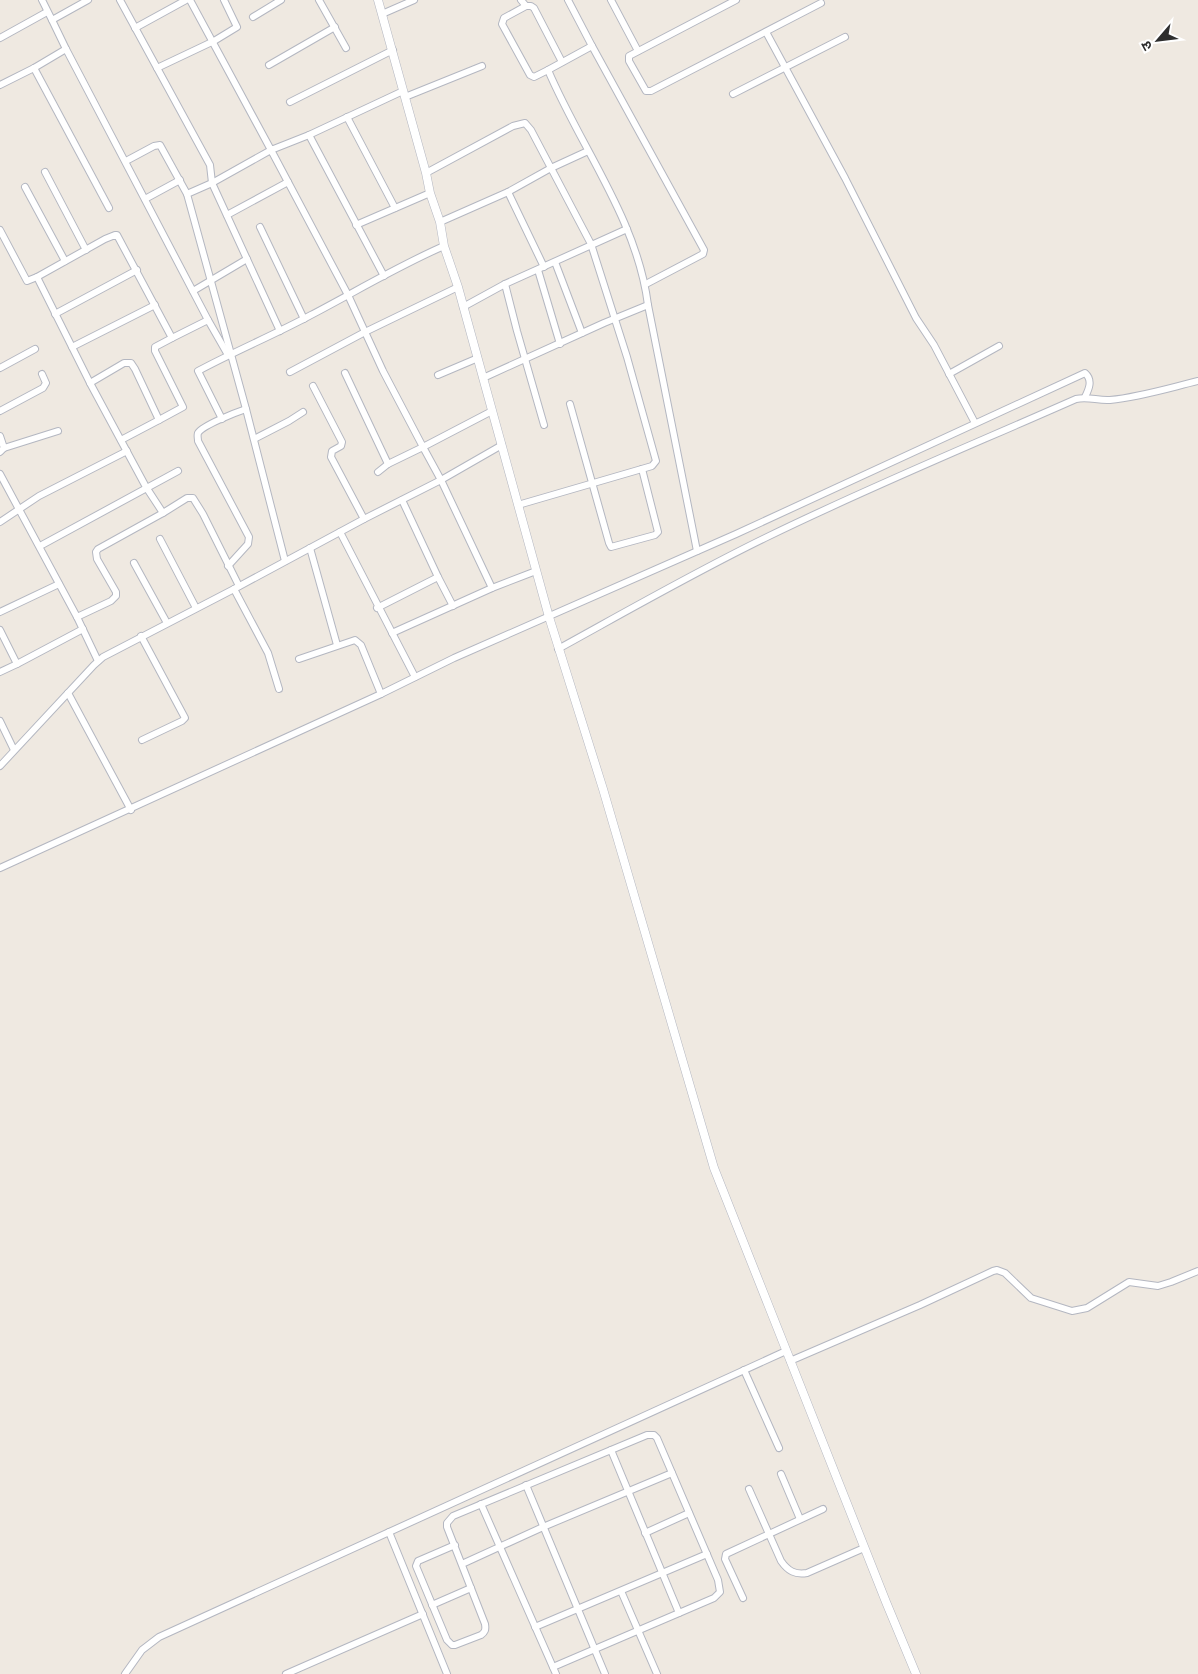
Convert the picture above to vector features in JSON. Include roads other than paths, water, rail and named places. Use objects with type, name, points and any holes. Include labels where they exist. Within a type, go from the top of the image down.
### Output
[{"type":"street","points":[[42,0],[208,320],[229,354]]},
{"type":"street","points":[[52,20],[88,0]]},
{"type":"street","points":[[120,0],[206,157],[212,171],[212,183],[280,331]]},
{"type":"street","points":[[135,28],[186,0]]},
{"type":"street","points":[[190,0],[214,41],[348,295],[423,447],[442,480],[492,588]]},
{"type":"street","points":[[156,68],[214,41],[237,27],[224,0]]},
{"type":"street","points":[[253,17],[281,0]]},
{"type":"street","points":[[319,0],[346,48]]},
{"type":"street","points":[[378,0],[430,193],[440,222],[444,246],[458,287],[558,649],[602,789],[714,1168],[864,1548],[916,1674]]},
{"type":"street","points":[[382,14],[414,0]]},
{"type":"street","points":[[521,0],[526,6]]},
{"type":"street","points":[[568,0],[704,250],[704,253],[696,258],[646,284]]},
{"type":"street","points":[[611,0],[638,51]]},
{"type":"street","points":[[732,1],[629,56],[628,60],[646,90],[651,91],[821,3]]},
{"type":"street","points":[[562,62],[534,8],[526,6],[504,18],[502,24],[530,75],[534,77],[592,46]]},
{"type":"street","points":[[0,38],[47,12]]},
{"type":"street","points":[[269,65],[335,27]]},
{"type":"street","points":[[766,32],[916,318],[927,333],[975,423]]},
{"type":"street","points":[[733,94],[845,37]]},
{"type":"street","points":[[0,85],[66,49]]},
{"type":"street","points":[[290,102],[393,50]]},
{"type":"street","points":[[188,194],[272,150],[347,117],[482,66]]},
{"type":"street","points":[[34,68],[110,208]]},
{"type":"street","points":[[548,70],[606,183],[626,229],[646,284],[648,305],[697,551]]},
{"type":"street","points":[[347,117],[394,208]]},
{"type":"street","points":[[426,173],[513,126],[525,123],[531,130],[591,244],[638,394],[656,461],[654,464],[518,505]]},
{"type":"street","points":[[309,135],[384,276]]},
{"type":"street","points":[[126,161],[154,146],[160,145],[188,194],[285,561]]},
{"type":"street","points":[[440,222],[508,192],[551,168],[588,151]]},
{"type":"street","points":[[45,172],[86,250]]},
{"type":"street","points":[[145,199],[180,180]]},
{"type":"street","points":[[227,215],[288,182]]},
{"type":"street","points":[[25,187],[65,261]]},
{"type":"street","points":[[508,192],[541,268],[560,344]]},
{"type":"street","points":[[356,225],[430,193]]},
{"type":"street","points":[[260,226],[304,319]]},
{"type":"street","points":[[463,307],[505,284],[626,229]]},
{"type":"street","points":[[0,230],[27,280],[37,277],[117,235],[172,338]]},
{"type":"street","points":[[222,419],[198,371],[229,354],[304,319],[444,246]]},
{"type":"street","points":[[194,291],[248,259]]},
{"type":"street","points":[[555,262],[582,333]]},
{"type":"street","points":[[55,314],[137,270]]},
{"type":"street","points":[[37,277],[90,383],[162,513]]},
{"type":"street","points":[[505,284],[544,425]]},
{"type":"street","points":[[290,372],[365,332],[458,287]]},
{"type":"street","points":[[72,347],[155,305]]},
{"type":"street","points":[[483,378],[648,305]]},
{"type":"street","points":[[121,440],[183,407],[154,351],[155,347],[208,320]]},
{"type":"street","points":[[949,374],[999,346]]},
{"type":"street","points":[[0,368],[35,349]]},
{"type":"street","points":[[438,375],[478,358]]},
{"type":"street","points":[[90,383],[124,362],[131,363],[159,420]]},
{"type":"street","points":[[345,373],[388,464]]},
{"type":"street","points":[[0,868],[131,810],[454,658],[697,551],[1085,373],[1090,383],[1085,397]]},
{"type":"street","points":[[0,410],[43,388],[46,383],[42,374]]},
{"type":"street","points":[[558,649],[721,560],[766,538],[911,470],[1076,399],[1085,397],[1102,400],[1128,398],[1198,381]]},
{"type":"street","points":[[313,386],[342,442],[341,446],[332,451],[331,457],[364,519]]},
{"type":"street","points":[[570,404],[610,546],[613,547],[655,535],[658,532],[642,469]]},
{"type":"street","points":[[228,566],[248,544],[250,537],[197,438],[200,431],[246,408]]},
{"type":"street","points":[[254,439],[303,412]]},
{"type":"street","points":[[378,472],[388,464],[492,412]]},
{"type":"street","points":[[0,436],[2,450],[58,431]]},
{"type":"street","points":[[0,766],[98,661],[107,654],[442,480],[502,445]]},
{"type":"street","points":[[0,522],[39,496],[127,451]]},
{"type":"street","points":[[40,546],[178,470]]},
{"type":"street","points":[[0,475],[40,546],[98,661]]},
{"type":"street","points":[[77,617],[111,601],[116,596],[116,592],[97,559],[96,552],[98,549],[188,498],[193,498],[203,514],[268,653],[280,689]]},
{"type":"street","points":[[402,500],[453,606]]},
{"type":"street","points":[[340,532],[415,677]]},
{"type":"street","points":[[160,539],[196,608]]},
{"type":"street","points":[[310,548],[337,645]]},
{"type":"street","points":[[134,563],[167,623]]},
{"type":"street","points":[[392,633],[492,588],[536,571]]},
{"type":"street","points":[[378,608],[438,577]]},
{"type":"street","points":[[0,612],[59,584]]},
{"type":"street","points":[[0,672],[83,629]]},
{"type":"street","points":[[0,630],[17,664]]},
{"type":"street","points":[[141,636],[185,718],[142,740]]},
{"type":"street","points":[[299,659],[353,640],[359,642],[381,694]]},
{"type":"street","points":[[68,693],[131,810]]},
{"type":"street","points":[[0,721],[14,750]]},
{"type":"street","points":[[790,1361],[993,1271],[1005,1272],[1031,1298],[1072,1311],[1087,1308],[1129,1282],[1158,1286],[1198,1271]]},
{"type":"street","points":[[125,1674],[142,1650],[158,1637],[786,1351]]},
{"type":"street","points":[[744,1370],[779,1448]]},
{"type":"street","points":[[454,1545],[416,1563],[416,1568],[448,1643],[455,1645],[481,1635],[486,1628],[462,1564],[447,1527],[449,1519],[526,1485],[647,1435],[654,1434],[718,1580],[720,1587],[718,1596],[553,1667]]},
{"type":"street","points":[[611,1450],[680,1613]]},
{"type":"street","points":[[462,1564],[543,1527],[672,1473]]},
{"type":"street","points":[[781,1474],[800,1519]]},
{"type":"street","points":[[526,1485],[604,1674]]},
{"type":"street","points":[[749,1489],[786,1567],[794,1573],[807,1573],[864,1548]]},
{"type":"street","points":[[482,1504],[556,1674]]},
{"type":"street","points":[[743,1598],[725,1559],[725,1555],[823,1509]]},
{"type":"street","points":[[645,1533],[689,1513]]},
{"type":"street","points":[[389,1532],[447,1674]]},
{"type":"street","points":[[535,1627],[707,1554]]},
{"type":"street","points":[[432,1604],[471,1588]]},
{"type":"street","points":[[621,1591],[657,1674]]},
{"type":"street","points":[[286,1674],[423,1614]]}]
